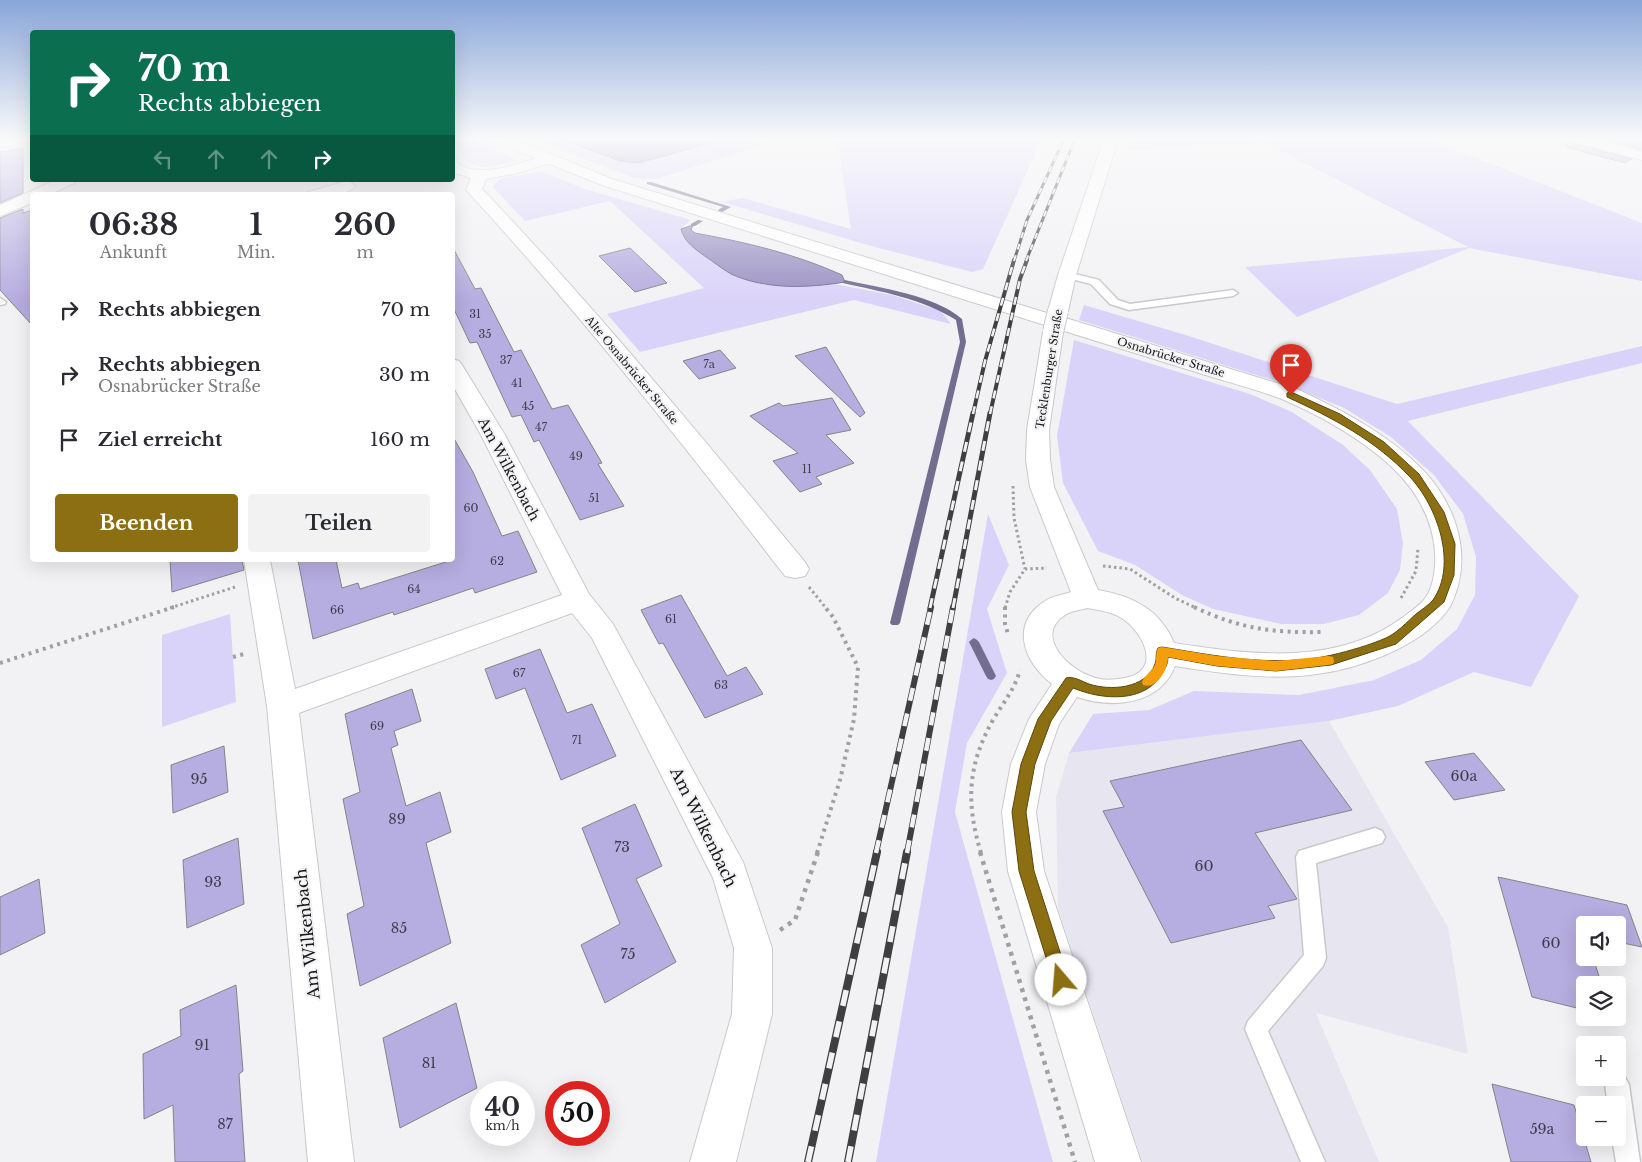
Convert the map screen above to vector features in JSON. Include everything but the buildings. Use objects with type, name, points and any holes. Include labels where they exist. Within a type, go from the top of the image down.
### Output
[{"type":"street","name":"Alte Osnabrücker Straße","points":[[477,193],[518,236],[669,412],[795,569]]},
{"type":"street","name":"Osnabrücker Straße","points":[[643,193],[1291,395],[1337,416],[1381,444],[1415,477],[1439,512],[1449,544],[1449,575],[1438,602],[1391,641],[1331,660],[1276,666],[1217,661],[1162,652]]},
{"type":"street","name":"Tecklenburger Straße","points":[[1087,598],[1042,487],[1038,460],[1038,430],[1056,321],[1067,274],[1094,193]]},
{"type":"street","points":[[0,212],[30,198]]},
{"type":"street","name":"Am Wilkenbach","points":[[455,370],[493,435],[578,600],[603,632],[730,874],[753,948],[752,1014],[713,1162]]},
{"type":"street","name":"Am Wilkenbach","points":[[258,569],[283,706],[331,1162]]},
{"type":"street","points":[[1087,598],[1114,603],[1132,611],[1156,633],[1162,652],[1162,663],[1155,676],[1144,685],[1129,691],[1108,692],[1089,689],[1071,682],[1057,673],[1045,660],[1038,648],[1036,632],[1041,618],[1052,608],[1067,600],[1087,598]]},
{"type":"street","points":[[283,706],[578,600]]},
{"type":"street","points":[[1071,682],[1045,719],[1028,764],[1019,812],[1026,871],[1118,1162]]},
{"type":"lane","points":[[1067,274],[1095,282],[1114,302],[1128,307],[1233,293]]},
{"type":"lane","points":[[1313,1162],[1256,1029],[1315,958],[1306,857],[1376,838]]},
{"type":"lane","points":[[1616,1086],[1628,1162]]},
{"type":"path","points":[[0,663],[258,569]]},
{"type":"path","points":[[753,948],[795,920],[840,780],[854,719],[858,667],[832,617],[795,569]]},
{"type":"shaded area","points":[[499,193],[599,193],[691,220],[681,229],[683,236],[695,249],[729,273],[764,285],[834,284],[892,295],[941,311],[951,324],[854,300],[640,352],[607,314],[704,288],[610,201],[525,221]]},
{"type":"shaded area","points":[[845,193],[1017,193],[983,269],[972,272],[871,246],[722,202],[743,198],[851,229]]},
{"type":"shaded area","points":[[1363,193],[1566,193],[1642,223],[1642,281],[1469,248],[1297,317],[1245,267],[1468,247]]},
{"type":"shaded area","points":[[693,225],[691,230],[695,233],[733,240],[807,261],[842,275],[845,282],[816,286],[787,286],[758,283],[744,279],[731,274],[691,245],[682,234],[681,229]]},
{"type":"shaded area","points":[[1084,305],[1189,336],[1397,404],[1642,346],[1642,363],[1408,421],[1579,596],[1531,687],[1474,672],[1398,706],[1329,721],[1069,753],[1093,714],[1149,710],[1194,691],[1299,695],[1374,680],[1421,660],[1457,629],[1475,595],[1476,557],[1463,514],[1434,475],[1391,437],[1344,408],[1288,385],[1079,320]]},
{"type":"shaded area","points":[[1074,340],[1250,394],[1292,412],[1343,445],[1370,470],[1397,509],[1403,543],[1400,570],[1388,593],[1359,615],[1324,624],[1281,624],[1213,609],[1182,595],[1135,565],[1098,551],[1063,483],[1057,436]]},
{"type":"shaded area","points":[[988,514],[1009,565],[987,609],[1007,673],[967,743],[955,812],[1053,1162],[876,1162]]},
{"type":"shaded area","points":[[230,614],[236,702],[162,727],[162,635]]},
{"type":"shaded area","points":[[1329,721],[1448,927],[1468,1054],[1316,1013],[1379,1162],[1142,1162],[1058,908],[1056,797],[1069,753]]},
{"type":"waterway","points":[[683,193],[728,207],[720,211]]},
{"type":"waterway","points":[[693,225],[700,221]]},
{"type":"waterway","points":[[845,282],[904,295],[947,311],[959,319],[963,342],[895,623]]},
{"type":"waterway","points":[[974,642],[991,676]]},
{"type":"railway","points":[[1014,261],[1027,220],[1039,193]]},
{"type":"railway","points":[[1026,261],[1053,193]]},
{"type":"railway","points":[[973,414],[985,361],[1014,260]]},
{"type":"railway","points":[[990,414],[1020,279],[1027,260]]},
{"type":"railway","points":[[930,608],[973,413]]},
{"type":"railway","points":[[953,608],[990,413]]},
{"type":"railway","points":[[876,853],[931,607]]},
{"type":"railway","points":[[907,853],[953,607]]},
{"type":"railway","points":[[808,1162],[877,852]]},
{"type":"railway","points":[[848,1162],[907,852]]},
{"type":"slow traffic","points":[[1148,682],[1155,676],[1162,663],[1162,652],[1217,661],[1276,666],[1328,661]]},
{"type":"route","points":[[1061,980],[1026,871],[1019,812],[1028,764],[1045,719],[1071,682],[1089,689],[1108,692],[1129,691],[1144,685],[1155,676],[1162,663],[1162,652],[1217,661],[1276,666],[1331,660],[1391,641],[1438,602],[1449,575],[1449,544],[1439,512],[1415,477],[1381,444],[1337,416],[1291,395]]}]
